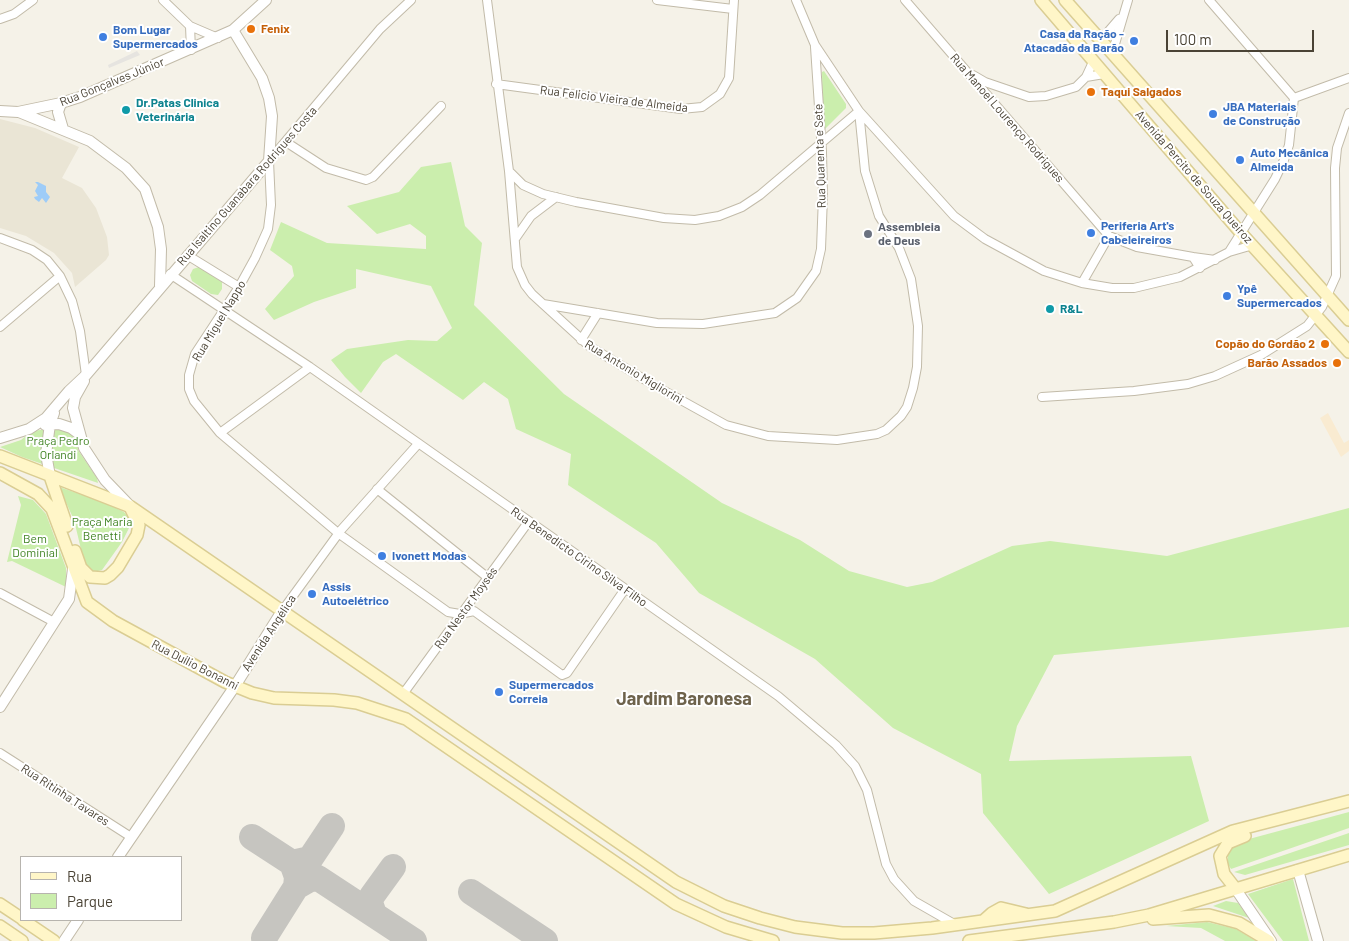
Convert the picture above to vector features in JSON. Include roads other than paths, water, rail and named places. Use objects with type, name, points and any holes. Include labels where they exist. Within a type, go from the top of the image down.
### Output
[{"type":"main road","name":"Avenida Percito de Souza Queiroz","points":[[1041,0],[1240,232],[1349,352]]},
{"type":"main road","points":[[1047,0],[1078,35],[1088,40],[1100,41]]},
{"type":"main road","name":"Avenida Percito de Souza Queiroz","points":[[1065,0],[1349,320]]},
{"type":"main road","points":[[0,456],[131,507],[676,882],[724,906],[795,927],[842,933],[874,933],[932,928],[1055,911],[1233,831],[1349,802]]},
{"type":"main road","points":[[0,473],[38,494],[56,516],[71,539],[73,569]]},
{"type":"main road","points":[[50,476],[84,573],[97,579],[110,575],[118,567],[137,535],[138,524],[131,507]]},
{"type":"main road","name":"Rua Duílio Bonanni","points":[[56,516],[73,569],[87,602],[95,610],[235,686],[274,698],[334,700],[357,704],[406,720],[676,904],[726,927],[773,941]]},
{"type":"main road","points":[[1234,888],[1224,874],[1220,856],[1223,848],[1234,839],[1316,815],[1349,802]]},
{"type":"main road","points":[[1322,863],[1349,851]]},
{"type":"main road","points":[[1114,922],[1172,908],[1349,855]]},
{"type":"main road","points":[[1224,874],[1240,881],[1258,882]]},
{"type":"main road","points":[[0,904],[20,918]]},
{"type":"main road","points":[[968,941],[1114,922],[1209,915],[1239,922],[1270,941]]},
{"type":"main road","points":[[25,921],[54,941]]},
{"type":"main road","points":[[0,926],[22,941]]},
{"type":"street","points":[[163,0],[190,26],[218,38]]},
{"type":"street","name":"Rua Gonçalves Júnior","points":[[0,111],[18,112],[61,103],[191,50],[232,30],[266,0]]},
{"type":"street","name":"Rua Isaltino Guanabara Rodrigues Costa","points":[[0,438],[8,438],[29,429],[46,418],[56,405],[86,375],[170,274],[286,142],[380,29],[411,0]]},
{"type":"street","name":"Rua Antonio Migliorini","points":[[487,0],[496,84],[510,171],[517,267],[525,285],[542,304],[581,340],[652,384],[726,425],[768,436],[837,440],[876,434],[886,430],[907,407],[917,367],[918,326],[911,279],[899,248],[879,216],[865,171],[859,111]]},
{"type":"street","points":[[657,0],[733,9]]},
{"type":"street","name":"Rua Felicio Vieira de Almeida","points":[[496,84],[681,109],[696,109],[714,101],[729,78],[734,0]]},
{"type":"street","points":[[796,0],[815,45],[859,111],[954,216],[1010,254],[1044,271],[1082,283],[1112,288],[1134,288],[1168,281],[1200,268],[1229,252],[1253,245]]},
{"type":"street","name":"Rua Manoel Lourenço Rodrigues","points":[[905,0],[1109,236],[1137,247],[1215,260]]},
{"type":"street","points":[[1112,54],[1128,0]]},
{"type":"street","points":[[1208,0],[1294,98],[1289,145],[1284,160],[1275,179],[1253,211],[1229,252]]},
{"type":"street","points":[[0,19],[14,14],[32,1]]},
{"type":"street","points":[[1100,41],[1122,15]]},
{"type":"street","points":[[190,26],[191,50]]},
{"type":"street","name":"Rua Miguel Nappo","points":[[232,30],[262,78],[269,98],[272,116],[269,160],[271,205],[268,229],[255,258],[239,287],[195,354],[189,374],[189,389],[194,401],[220,433],[338,533],[448,612],[460,614],[474,611],[562,675],[567,673],[625,590]]},
{"type":"street","name":"Rua Quarenta e Sete","points":[[542,304],[657,322],[703,324],[775,313],[797,298],[816,271],[821,249],[823,196],[815,45]]},
{"type":"street","points":[[967,72],[1021,96],[1038,97],[1076,87],[1086,77],[1093,62]]},
{"type":"street","points":[[1086,77],[1104,74]]},
{"type":"street","points":[[1294,98],[1349,78]]},
{"type":"street","points":[[993,101],[993,94],[1001,88]]},
{"type":"street","points":[[61,103],[58,112],[63,129]]},
{"type":"street","points":[[286,142],[326,168],[366,180],[373,177],[441,106]]},
{"type":"street","points":[[510,171],[523,185],[556,197],[664,218],[695,220],[718,216],[742,207],[760,195],[859,111]]},
{"type":"street","points":[[18,112],[90,141],[126,168],[145,189],[158,227],[161,249],[160,286]]},
{"type":"street","points":[[1307,326],[1328,296],[1336,276],[1335,168],[1337,148],[1349,112]]},
{"type":"street","points":[[515,239],[531,216],[556,197]]},
{"type":"street","points":[[1082,283],[1109,236]]},
{"type":"street","points":[[0,238],[32,250],[47,260],[60,276],[72,301],[86,375]]},
{"type":"street","points":[[161,249],[178,266]]},
{"type":"street","points":[[187,255],[239,287]]},
{"type":"street","points":[[1193,257],[1200,268]]},
{"type":"street","name":"Rua Benedicto Cirino Silva Filho","points":[[170,274],[224,308],[310,367],[778,696],[836,745],[855,766],[867,790],[886,864],[894,880],[914,901],[956,925]]},
{"type":"street","points":[[0,327],[60,276]]},
{"type":"street","points":[[581,340],[598,313]]},
{"type":"street","points":[[1042,397],[1134,391],[1188,384],[1216,376],[1261,355],[1307,326],[1313,324],[1326,327]]},
{"type":"street","points":[[220,433],[310,367]]},
{"type":"street","name":"Rua Isaltino Guanabara Rodrigues Costa","points":[[86,375],[75,398],[74,408],[79,434],[92,463],[131,507]]},
{"type":"street","name":"Rua Isaltino Guanabara Rodrigues Costa","points":[[50,476],[46,454],[50,424],[56,405]]},
{"type":"street","points":[[29,429],[50,424],[71,428],[79,434]]},
{"type":"street","name":"Avenida Angélica","points":[[119,856],[235,686],[282,611],[338,533],[418,444]]},
{"type":"street","points":[[377,490],[488,577]]},
{"type":"street","name":"Rua Nestor Moysés","points":[[403,694],[529,522]]},
{"type":"street","points":[[0,707],[72,593],[73,569]]},
{"type":"street","points":[[0,593],[54,622]]},
{"type":"street","name":"Rua Ritinha Tavares","points":[[0,753],[131,837]]},
{"type":"street","points":[[1298,870],[1318,941]]},
{"type":"street","points":[[1234,888],[1270,941]]},
{"type":"street","points":[[932,928],[938,913]]},
{"type":"street","points":[[64,941],[77,921]]},
{"type":"water","points":[[35,182],[46,186],[46,192],[50,197],[46,203],[42,198],[39,202],[35,199],[34,197],[38,196],[35,191],[38,185]]},
{"type":"place","name":"Fenix","points":[[251,29]]},
{"type":"place","name":"Bom Lugar Supermercados","points":[[103,37]]},
{"type":"place","name":"Casa da Ração - Atacadão da Barão","points":[[1134,41]]},
{"type":"place","name":"Taqui Salgados","points":[[1091,92]]},
{"type":"place","name":"Dr.Patas Clinica Veterinária","points":[[126,110]]},
{"type":"place","name":"JBA Materiais de Construção","points":[[1213,114]]},
{"type":"place","name":"Auto Mecânica Almeida","points":[[1240,160]]},
{"type":"place","name":"Periferia Art's Cabeleireiros","points":[[1091,233]]},
{"type":"place","name":"Assembleia de Deus","points":[[868,234]]},
{"type":"place","name":"Ypê Supermercados","points":[[1227,296]]},
{"type":"place","name":"R&L","points":[[1050,309]]},
{"type":"place","name":"Copão do Gordão 2","points":[[1325,344]]},
{"type":"place","name":"Barão Assados","points":[[1337,363]]},
{"type":"place","name":"Ivonett Modas","points":[[382,556]]},
{"type":"place","name":"Assis Autoelétrico","points":[[312,594]]},
{"type":"place","name":"Supermercados Correia","points":[[499,692]]},
{"type":"district","name":"Jardim Baronesa","points":[[684,699]]},
{"type":"park label","name":"Praça Pedro Orlandi","points":[[58,448]]},
{"type":"park label","name":"Praça Maria Benetti","points":[[102,529]]},
{"type":"park label","name":"Bem Dominial","points":[[35,546]]}]
